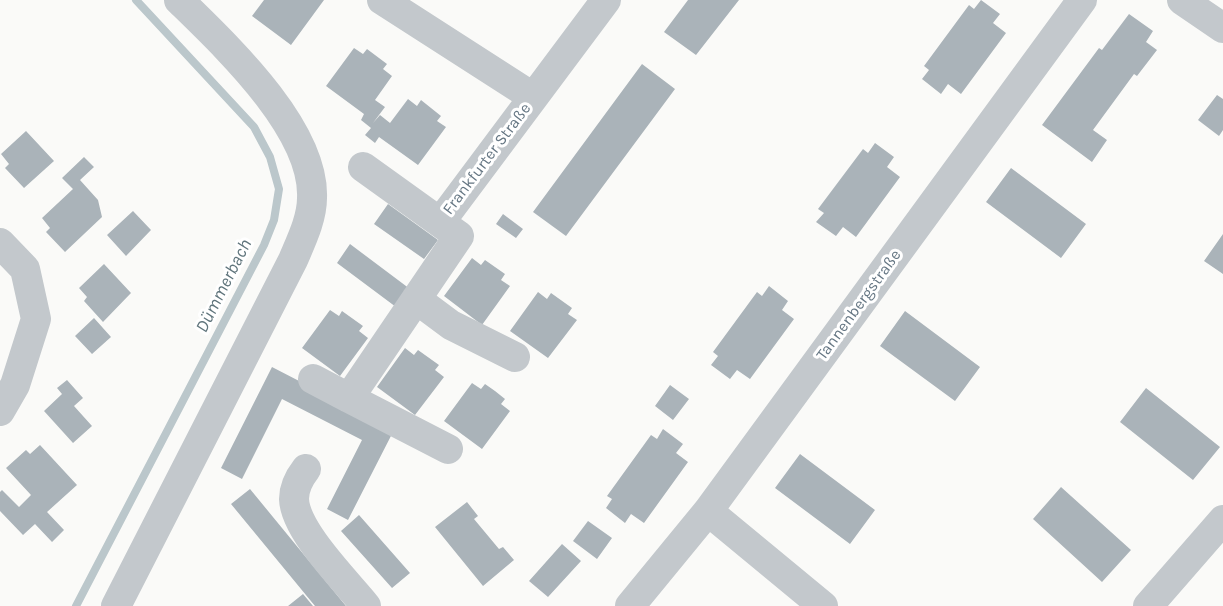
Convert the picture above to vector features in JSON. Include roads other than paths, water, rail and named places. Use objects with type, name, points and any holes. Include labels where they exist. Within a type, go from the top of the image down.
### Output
[{"type":"street","points":[[116,606],[293,260],[304,236],[313,200],[311,176],[302,148],[284,116],[210,31],[179,0]]},
{"type":"street","name":"Frankfurter Straße","points":[[382,0],[533,97]]},
{"type":"street","name":"Frankfurter Straße","points":[[441,221],[606,0]]},
{"type":"street","name":"Tannenbergstraße","points":[[630,606],[708,511],[1082,0]]},
{"type":"street","points":[[1182,0],[1223,28]]},
{"type":"street","name":"Frankfurter Straße","points":[[349,398],[459,236],[363,166]]},
{"type":"street","points":[[0,243],[25,269],[36,319],[15,385],[0,411]]},
{"type":"street","points":[[416,299],[452,325],[515,357]]},
{"type":"street","points":[[313,379],[448,449]]},
{"type":"street","points":[[306,469],[297,481],[294,499],[300,520],[366,606]]},
{"type":"street","points":[[708,511],[823,606]]},
{"type":"street","points":[[1148,606],[1223,520]]},
{"type":"waterway","name":"Dümmerbach","points":[[76,606],[264,245],[274,220],[279,189],[270,157],[254,127],[136,0]]}]
